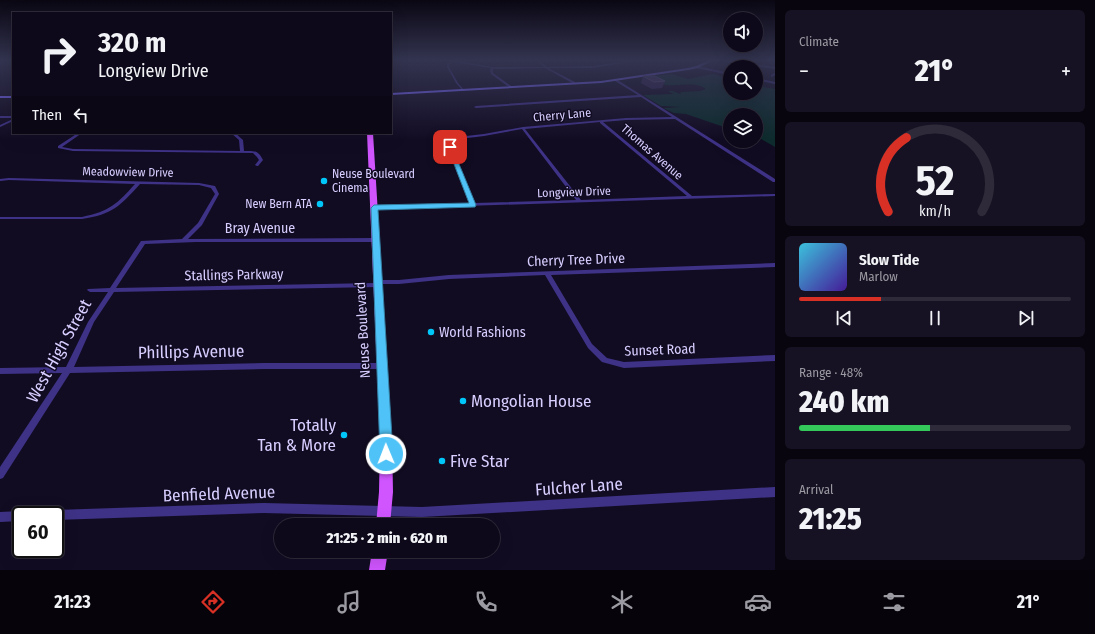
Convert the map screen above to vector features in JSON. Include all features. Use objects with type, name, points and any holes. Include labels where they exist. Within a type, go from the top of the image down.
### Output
[{"type":"main road","name":"Neuse Boulevard","points":[[370,134],[386,441],[386,492],[383,518]]},
{"type":"main road","points":[[377,570],[379,558]]},
{"type":"street","points":[[460,87],[463,90]]},
{"type":"street","points":[[392,94],[516,87]]},
{"type":"street","points":[[627,87],[775,180]]},
{"type":"street","points":[[476,107],[642,96]]},
{"type":"street","points":[[0,97],[12,97]]},
{"type":"street","points":[[0,117],[12,118]]},
{"type":"street","name":"Cherry Lane","points":[[473,205],[450,148],[449,139],[523,128],[676,118]]},
{"type":"street","points":[[0,126],[12,119]]},
{"type":"street","name":"Thomas Avenue","points":[[601,122],[690,197]]},
{"type":"street","points":[[523,128],[580,202]]},
{"type":"street","points":[[79,134],[59,148],[132,151],[254,152],[261,160],[257,165]]},
{"type":"street","points":[[234,134],[242,140],[242,152]]},
{"type":"street","name":"Meadowview Drive","points":[[0,180],[139,182],[199,184],[213,187],[217,194],[200,224],[184,240]]},
{"type":"street","points":[[0,218],[82,218],[95,216],[114,209],[139,182]]},
{"type":"street","name":"Longview Drive","points":[[374,208],[775,195]]},
{"type":"street","name":"Meadowview Drive","points":[[196,240],[200,224]]},
{"type":"street","name":"Bray Avenue","points":[[143,242],[184,240],[376,240]]},
{"type":"street","name":"West High Street","points":[[0,475],[69,370],[91,322],[143,242]]},
{"type":"street","name":"Cherry Tree Drive","points":[[378,283],[449,277],[547,272],[775,265]]},
{"type":"street","name":"Sunset Road","points":[[547,272],[590,346],[600,356],[612,362],[637,366],[775,358]]},
{"type":"street","name":"Stallings Parkway","points":[[90,290],[378,283]]},
{"type":"street","name":"Phillips Avenue","points":[[0,371],[264,366],[382,366]]},
{"type":"street","name":"Fulcher Lane","points":[[384,510],[422,512],[775,492]]},
{"type":"street","name":"Benfield Avenue","points":[[64,515],[264,508],[384,510]]},
{"type":"street","points":[[0,517],[12,516]]},
{"type":"green space","points":[[700,87],[723,87],[723,100],[763,100],[763,87],[775,89],[775,147],[763,140],[763,108],[723,108],[723,127],[686,114],[674,113],[663,108],[681,107],[661,106],[643,95],[673,94],[668,91],[673,91],[680,94],[681,92],[700,91],[706,89]]},
{"type":"place","name":"Neuse Boulevard Cinema","points":[[324,181]]},
{"type":"place","name":"New Bern ATA","points":[[320,204]]},
{"type":"place","name":"World Fashions","points":[[431,332]]},
{"type":"place","name":"Mongolian House","points":[[463,401]]},
{"type":"place","name":"Totally Tan & More","points":[[344,435]]},
{"type":"place","name":"Five Star","points":[[442,461]]},
{"type":"route","points":[[386,454],[374,208],[473,205],[454,161],[450,147]]}]
